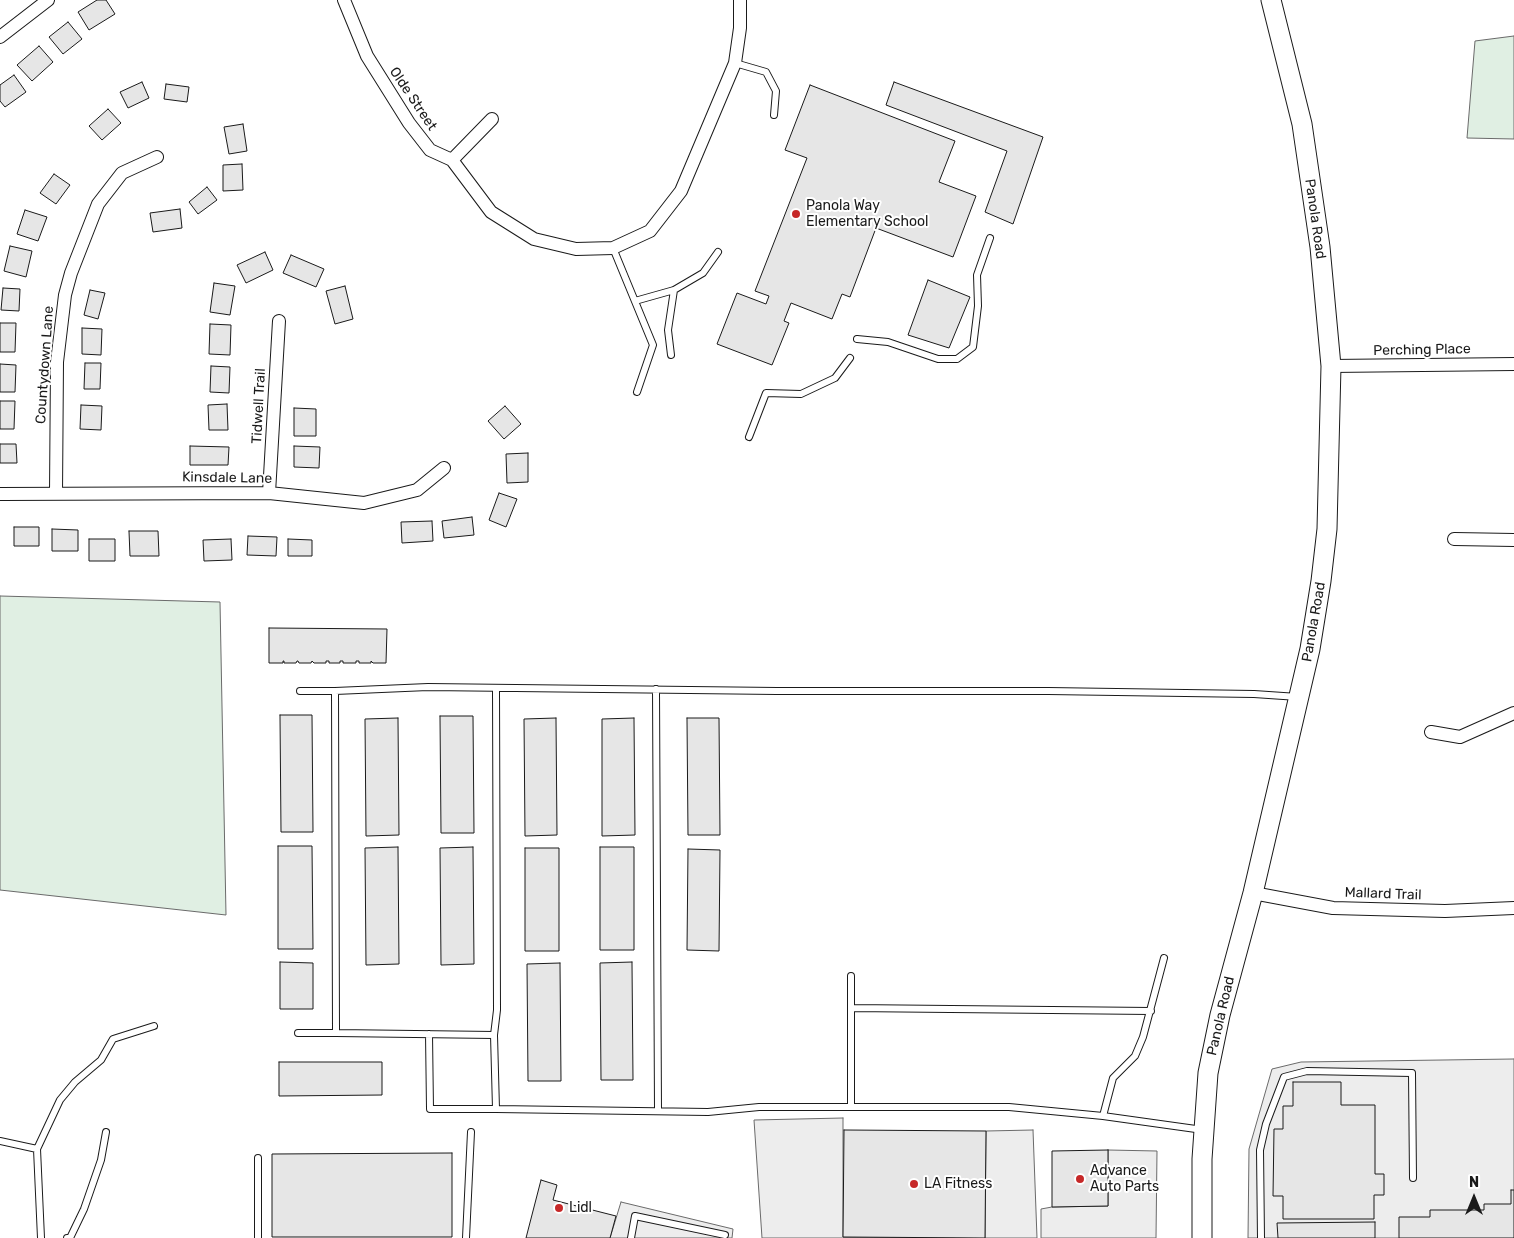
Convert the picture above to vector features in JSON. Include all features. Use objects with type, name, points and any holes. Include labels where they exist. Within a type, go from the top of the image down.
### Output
[{"type":"main road","name":"Panola Road","points":[[1202,1238],[1202,1159],[1208,1073],[1218,1024],[1253,893],[1299,697],[1313,630],[1327,529],[1331,366],[1320,247],[1302,124],[1272,0]]},
{"type":"street","points":[[0,37],[48,0]]},
{"type":"street","name":"Olde Street","points":[[344,0],[367,56],[409,123],[430,150],[452,160],[491,212],[534,239],[576,249],[613,248]]},
{"type":"street","points":[[613,248],[650,231],[681,191],[736,63],[740,28],[740,0]]},
{"type":"street","points":[[452,160],[492,119]]},
{"type":"street","name":"Countydown Lane","points":[[56,493],[57,362],[65,295],[71,273],[98,204],[104,196],[122,173],[158,158]]},
{"type":"street","name":"Tidwell Trail","points":[[268,493],[279,321]]},
{"type":"street","name":"Perching Place","points":[[1331,366],[1514,364]]},
{"type":"street","name":"Kinsdale Lane","points":[[0,494],[268,493],[364,503],[417,490],[444,468]]},
{"type":"street","points":[[1454,539],[1514,540]]},
{"type":"street","points":[[1431,732],[1460,737],[1514,713]]},
{"type":"street","name":"Mallard Trail","points":[[1253,893],[1333,908],[1445,911],[1514,908]]},
{"type":"lane","points":[[736,63],[766,72],[776,91],[774,115]]},
{"type":"lane","points":[[857,339],[888,342],[938,359],[957,360],[973,347],[978,306],[977,275],[990,238]]},
{"type":"lane","points":[[613,248],[653,346],[637,392]]},
{"type":"lane","points":[[635,301],[674,290],[703,273],[718,252]]},
{"type":"lane","points":[[672,355],[668,330],[674,290]]},
{"type":"lane","points":[[749,437],[766,393],[801,394],[835,378],[850,358]]},
{"type":"lane","points":[[300,690],[428,687],[1048,690],[1254,694],[1299,697]]},
{"type":"lane","points":[[496,688],[496,1010],[494,1035],[496,1109]]},
{"type":"lane","points":[[656,689],[658,1111]]},
{"type":"lane","points":[[335,690],[336,1033]]},
{"type":"lane","points":[[1103,1116],[1113,1078],[1135,1056],[1143,1037],[1164,958]]},
{"type":"lane","points":[[851,976],[851,1107]]},
{"type":"lane","points":[[851,1008],[1151,1011]]},
{"type":"lane","points":[[40,1238],[38,1149],[60,1100],[75,1082],[101,1060],[113,1039],[154,1026]]},
{"type":"lane","points":[[298,1033],[494,1035]]},
{"type":"lane","points":[[429,1034],[430,1109],[708,1112],[758,1106],[1009,1107],[1103,1116],[1204,1130]]},
{"type":"lane","points":[[1261,1238],[1260,1150],[1266,1124],[1284,1077],[1307,1071],[1412,1073],[1413,1178]]},
{"type":"lane","points":[[67,1238],[70,1238],[84,1209],[101,1160],[106,1132]]},
{"type":"lane","points":[[466,1238],[471,1132]]},
{"type":"lane","points":[[0,1141],[38,1149]]},
{"type":"lane","points":[[258,1158],[258,1238]]},
{"type":"lane","points":[[630,1238],[635,1216],[725,1235]]},
{"type":"green space","points":[[1514,36],[1514,139],[1467,138],[1475,41]]},
{"type":"green space","points":[[0,596],[220,602],[226,915],[0,890]]},
{"type":"shaded area","points":[[1514,1059],[1514,1238],[1248,1238],[1249,1149],[1272,1069],[1301,1062]]},
{"type":"shaded area","points":[[843,1118],[843,1237],[983,1238],[762,1238],[754,1120]]},
{"type":"shaded area","points":[[1033,1130],[1037,1238],[985,1238],[986,1131]]},
{"type":"shaded area","points":[[1108,1150],[1157,1151],[1156,1238],[1041,1238],[1041,1209],[1052,1207],[1108,1206]]},
{"type":"shaded area","points":[[621,1202],[733,1229],[732,1238],[610,1238]]},
{"type":"building","points":[[97,0],[106,0],[115,14],[89,30],[78,12]]},
{"type":"building","points":[[68,22],[82,39],[63,54],[49,37]]},
{"type":"building","points":[[39,46],[53,62],[32,81],[17,65]]},
{"type":"building","points":[[14,75],[26,92],[5,107],[0,101],[0,85]]},
{"type":"building","points":[[142,82],[149,98],[128,108],[120,92]]},
{"type":"building","points":[[894,82],[1043,137],[1013,224],[985,212],[1007,151],[886,105]]},
{"type":"building","points":[[166,84],[189,87],[187,102],[164,99]]},
{"type":"building","points":[[810,85],[955,141],[939,182],[976,196],[953,257],[876,228],[850,297],[842,294],[832,319],[791,303],[784,321],[789,323],[772,365],[717,344],[737,293],[766,304],[769,296],[755,291],[807,158],[785,150]]},
{"type":"building","points":[[108,109],[121,123],[102,140],[89,126]]},
{"type":"building","points":[[243,124],[247,151],[229,154],[224,127]]},
{"type":"building","points":[[242,164],[243,190],[223,191],[223,165]]},
{"type":"building","points":[[54,174],[70,185],[56,204],[40,193]]},
{"type":"building","points":[[207,187],[217,200],[198,214],[189,202]]},
{"type":"building","points":[[180,209],[182,228],[153,232],[150,213]]},
{"type":"building","points":[[25,210],[47,217],[38,241],[17,234]]},
{"type":"building","points":[[10,246],[32,251],[26,277],[4,271]]},
{"type":"building","points":[[265,252],[273,270],[246,283],[237,265]]},
{"type":"building","points":[[291,255],[324,269],[316,287],[283,273]]},
{"type":"building","points":[[928,280],[970,297],[949,348],[908,335]]},
{"type":"building","points":[[214,283],[235,286],[230,315],[210,312]]},
{"type":"building","points":[[345,286],[353,319],[335,324],[326,291]]},
{"type":"building","points":[[3,288],[20,289],[19,311],[1,310]]},
{"type":"building","points":[[90,290],[105,293],[98,319],[84,315]]},
{"type":"building","points":[[0,323],[16,323],[15,352],[0,352]]},
{"type":"building","points":[[210,324],[231,325],[230,355],[209,354]]},
{"type":"building","points":[[82,328],[102,329],[101,355],[82,354]]},
{"type":"building","points":[[85,363],[101,363],[100,389],[84,389]]},
{"type":"building","points":[[0,364],[16,365],[15,392],[0,392]]},
{"type":"building","points":[[211,366],[230,367],[229,393],[210,392]]},
{"type":"building","points":[[0,401],[15,401],[14,429],[0,429]]},
{"type":"building","points":[[227,404],[228,430],[209,430],[208,405]]},
{"type":"building","points":[[81,405],[102,406],[101,430],[80,429]]},
{"type":"building","points":[[505,406],[521,424],[504,439],[488,421]]},
{"type":"building","points":[[294,408],[316,409],[316,436],[294,436]]},
{"type":"building","points":[[0,444],[16,444],[17,463],[0,463]]},
{"type":"building","points":[[190,446],[229,447],[228,465],[190,465]]},
{"type":"building","points":[[294,446],[320,447],[319,468],[294,467]]},
{"type":"building","points":[[528,453],[528,482],[507,483],[506,454]]},
{"type":"building","points":[[499,493],[517,499],[506,527],[489,520]]},
{"type":"building","points":[[472,517],[474,535],[444,538],[442,521]]},
{"type":"building","points":[[432,521],[433,541],[402,543],[401,522]]},
{"type":"building","points":[[14,527],[39,527],[39,546],[14,546]]},
{"type":"building","points":[[52,529],[78,530],[78,551],[52,551]]},
{"type":"building","points":[[129,531],[158,531],[159,556],[130,556]]},
{"type":"building","points":[[248,536],[277,537],[276,556],[247,555]]},
{"type":"building","points":[[89,539],[115,539],[115,561],[89,561]]},
{"type":"building","points":[[231,539],[232,560],[204,561],[203,540]]},
{"type":"building","points":[[288,539],[312,540],[312,556],[288,556]]},
{"type":"building","points":[[269,628],[387,629],[386,663],[373,663],[371,661],[371,663],[359,663],[359,661],[356,661],[356,663],[343,663],[343,661],[340,661],[340,663],[329,663],[329,661],[326,661],[326,663],[314,663],[312,661],[311,663],[299,663],[297,661],[296,663],[284,663],[283,661],[283,663],[269,663]]},
{"type":"building","points":[[280,715],[312,715],[313,832],[281,832]]},
{"type":"building","points":[[440,716],[473,716],[474,833],[441,833]]},
{"type":"building","points":[[398,718],[399,835],[366,836],[365,719]]},
{"type":"building","points":[[556,718],[557,835],[525,836],[524,719]]},
{"type":"building","points":[[634,718],[635,835],[602,836],[602,719]]},
{"type":"building","points":[[687,718],[719,718],[720,835],[688,835]]},
{"type":"building","points":[[278,846],[312,846],[313,949],[278,949]]},
{"type":"building","points":[[398,847],[399,964],[366,965],[365,848]]},
{"type":"building","points":[[473,847],[474,964],[441,965],[440,848]]},
{"type":"building","points":[[600,847],[634,847],[634,950],[600,950]]},
{"type":"building","points":[[525,848],[559,848],[559,951],[525,951]]},
{"type":"building","points":[[688,849],[720,850],[719,951],[687,950]]},
{"type":"building","points":[[280,962],[313,963],[313,1009],[280,1009]]},
{"type":"building","points":[[632,962],[633,1080],[601,1080],[600,963]]},
{"type":"building","points":[[560,963],[561,1081],[528,1081],[527,964]]},
{"type":"building","points":[[279,1062],[382,1062],[382,1095],[279,1096]]},
{"type":"building","points":[[1293,1082],[1341,1082],[1341,1105],[1375,1105],[1375,1174],[1384,1174],[1384,1195],[1374,1195],[1374,1219],[1283,1219],[1283,1196],[1273,1196],[1274,1129],[1283,1129],[1283,1106],[1293,1106]]},
{"type":"building","name":"LA Fitness","points":[[844,1130],[986,1131],[985,1238],[843,1237]]},
{"type":"building","name":"Advance Auto Parts","points":[[1108,1150],[1108,1206],[1052,1207],[1052,1151]]},
{"type":"building","points":[[452,1153],[452,1237],[272,1237],[272,1154]]},
{"type":"building","name":"Lidl","points":[[541,1180],[557,1185],[553,1200],[616,1216],[610,1238],[526,1238]]},
{"type":"building","points":[[1511,1190],[1514,1190],[1514,1238],[1399,1238],[1399,1217],[1430,1217],[1430,1210],[1484,1210],[1484,1204],[1511,1204]]},
{"type":"building","points":[[1375,1222],[1375,1238],[1278,1238],[1277,1223]]},
{"type":"place","name":"Panola Way Elementary School","points":[[796,214]]},
{"type":"place","name":"Advance Auto Parts","points":[[1080,1179]]},
{"type":"place","name":"LA Fitness","points":[[914,1184]]},
{"type":"place","name":"Lidl","points":[[559,1208]]}]
